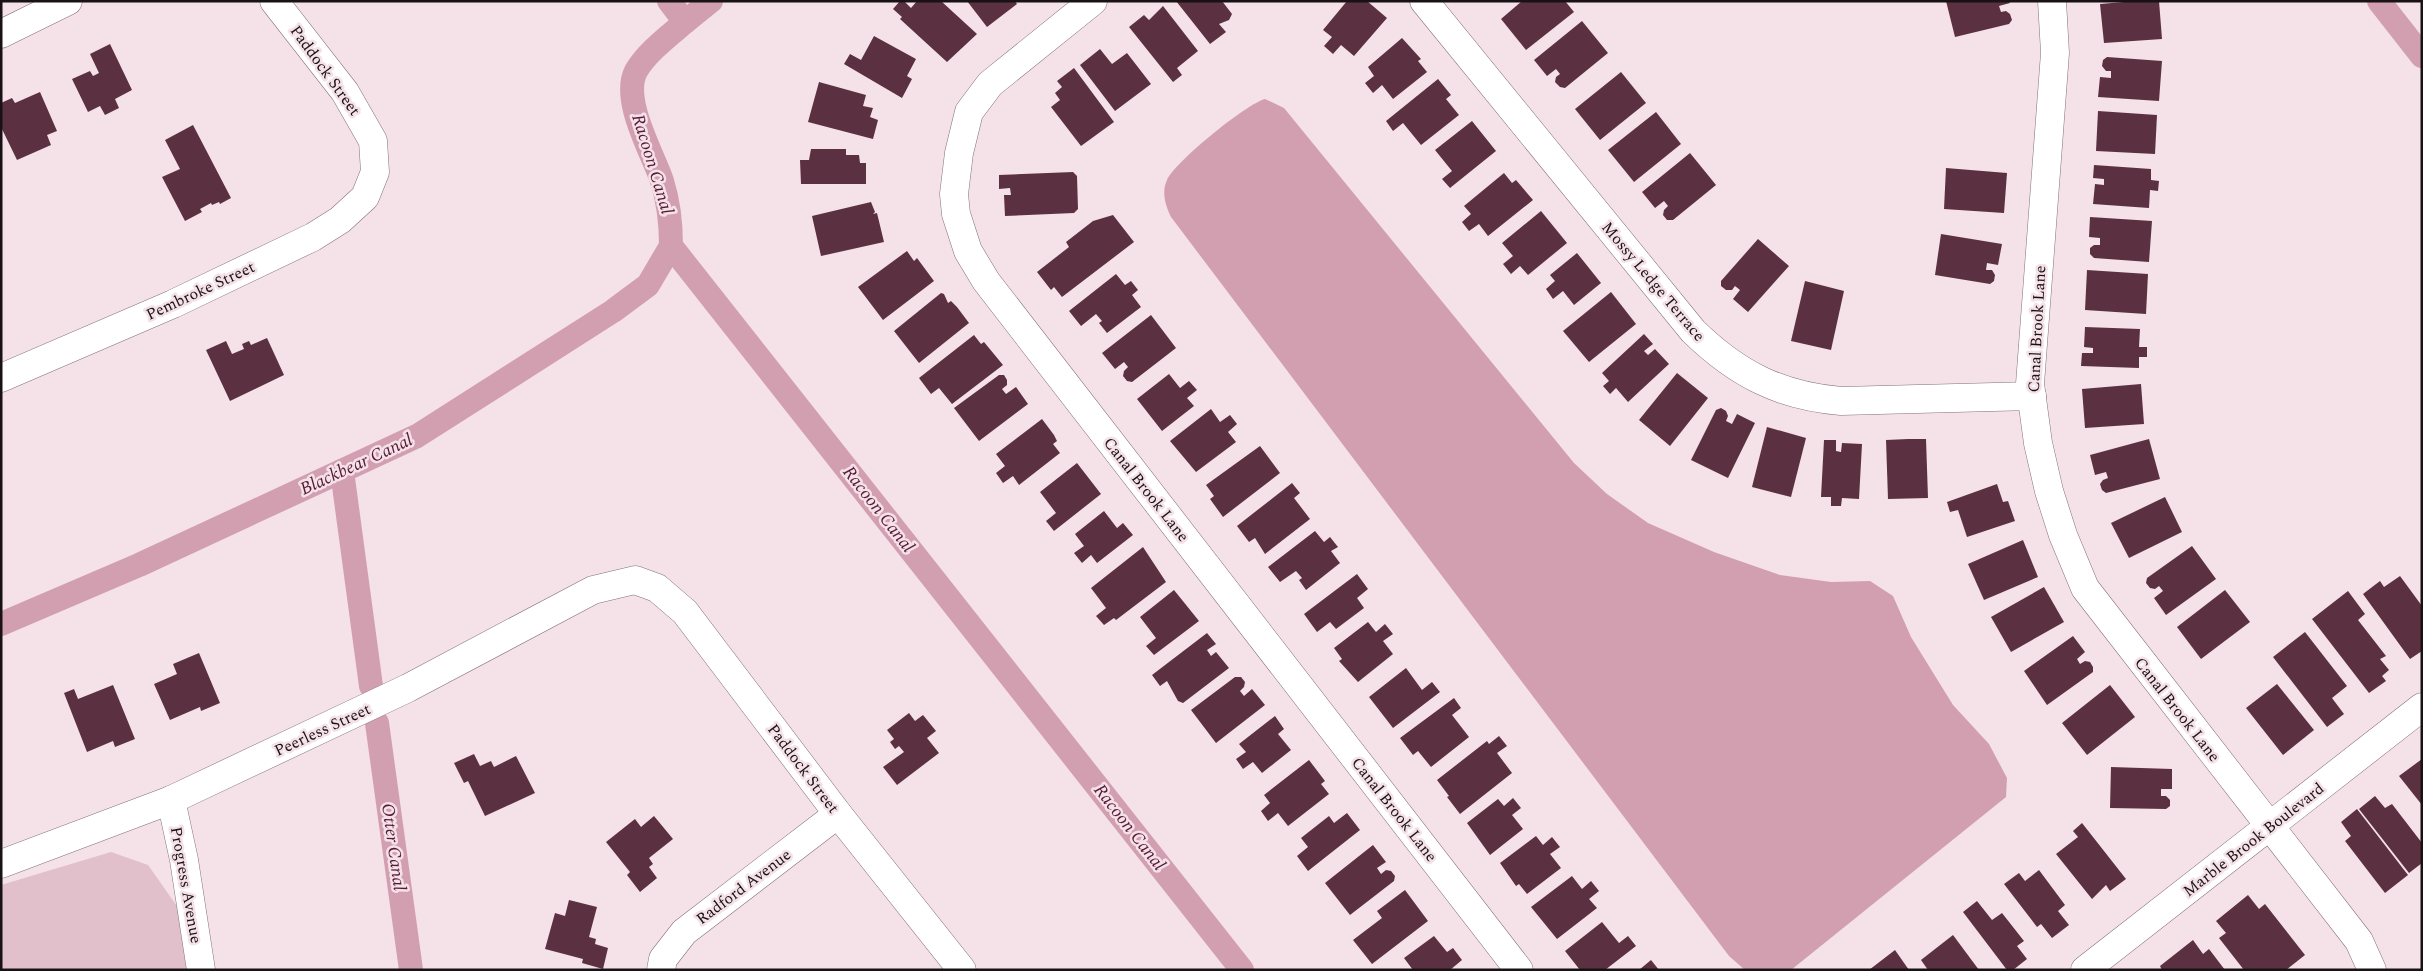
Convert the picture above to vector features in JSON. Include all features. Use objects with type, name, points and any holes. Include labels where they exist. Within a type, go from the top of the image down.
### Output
[{"type":"street","points":[[1,34],[68,1]]},
{"type":"street","name":"Paddock Street","points":[[274,1],[359,113],[373,140],[375,172]]},
{"type":"street","name":"Canal Brook Lane","points":[[1093,1],[990,84],[969,112],[958,153],[954,194],[956,214],[968,251],[986,281],[1520,970]]},
{"type":"street","name":"Mossy Ledge Terrace","points":[[1424,1],[1693,331],[1712,350],[1733,366],[1765,383],[1813,399],[1842,401],[2032,396]]},
{"type":"street","name":"Canal Brook Lane","points":[[2052,1],[2055,53],[2030,384],[2038,443],[2063,535],[2085,588],[2268,827],[2359,942],[2372,970]]},
{"type":"street","name":"Pembroke Street","points":[[1,378],[173,304],[313,237],[340,220],[365,197],[375,172]]},
{"type":"street","name":"Paddock Street","points":[[635,580],[658,588],[685,612],[838,814],[962,970]]},
{"type":"street","name":"Peerless Street","points":[[1,864],[171,800],[408,688],[594,590],[635,580]]},
{"type":"street","name":"Marble Brook Boulevard","points":[[2085,970],[2422,708]]},
{"type":"street","name":"Progress Avenue","points":[[171,800],[184,860],[201,970]]},
{"type":"street","name":"Radford Avenue","points":[[661,970],[663,959],[684,932],[838,814]]},
{"type":"shaded area","points":[[1265,99],[1284,108],[1574,463],[1607,494],[1648,523],[1714,552],[1780,575],[1831,582],[1870,581],[1893,596],[1911,637],[1953,705],[1989,744],[2007,778],[2006,797],[1791,970],[1745,970],[1729,956],[1171,217],[1166,204],[1164,190],[1167,180],[1173,172],[1183,160],[1228,122]]},
{"type":"shaded area","points":[[111,852],[148,865],[179,909],[203,970],[1,970],[1,885]]},
{"type":"building","points":[[900,1],[904,1],[911,8],[917,1],[941,1],[977,34],[947,62],[900,19],[902,17],[893,9]]},
{"type":"building","points":[[967,1],[1015,1],[1017,4],[987,27]]},
{"type":"building","points":[[1176,1],[1222,1],[1232,14],[1229,20],[1219,24],[1226,32],[1210,44]]},
{"type":"building","points":[[1347,1],[1367,1],[1387,18],[1354,56],[1341,45],[1333,54],[1324,46],[1332,37],[1323,30]]},
{"type":"building","points":[[1522,1],[1565,1],[1574,12],[1526,50],[1501,19]]},
{"type":"building","points":[[1946,1],[2009,1],[2010,3],[1999,6],[2001,12],[2006,11],[2010,14],[2012,20],[2009,24],[1955,37]]},
{"type":"building","points":[[2159,1],[2162,39],[2104,43],[2100,4]]},
{"type":"building","points":[[1163,6],[1198,51],[1177,68],[1182,75],[1173,82],[1129,27],[1144,15],[1149,20]]},
{"type":"building","points":[[1582,21],[1608,53],[1565,88],[1560,87],[1555,82],[1556,77],[1560,74],[1556,69],[1547,76],[1534,60]]},
{"type":"building","points":[[874,36],[916,59],[907,76],[912,79],[902,98],[844,64],[850,54],[861,60]]},
{"type":"building","points":[[1402,38],[1421,59],[1418,61],[1427,72],[1393,99],[1382,85],[1373,93],[1365,83],[1374,76],[1368,67]]},
{"type":"building","points":[[110,44],[132,90],[115,99],[119,108],[105,115],[100,106],[88,112],[72,79],[90,71],[93,76],[99,73],[90,54]]},
{"type":"building","points":[[1100,49],[1112,64],[1127,53],[1151,84],[1115,111],[1080,65]]},
{"type":"building","points":[[2107,57],[2162,61],[2159,101],[2098,97],[2100,77],[2111,78],[2111,71],[2106,71],[2102,66],[2103,60]]},
{"type":"building","points":[[1074,68],[1114,122],[1081,146],[1051,107],[1060,100],[1055,93],[1062,87],[1057,81]]},
{"type":"building","points":[[1621,72],[1646,103],[1600,140],[1575,109]]},
{"type":"building","points":[[1438,79],[1451,95],[1446,99],[1459,115],[1421,145],[1403,123],[1393,131],[1386,121]]},
{"type":"building","points":[[819,82],[866,95],[863,106],[873,108],[870,117],[878,120],[873,139],[808,122]]},
{"type":"building","points":[[40,92],[57,131],[47,135],[51,145],[17,160],[1,127],[1,103],[12,98],[15,103]]},
{"type":"building","points":[[2098,111],[2157,115],[2155,154],[2096,151]]},
{"type":"building","points":[[1656,112],[1681,144],[1634,182],[1608,150]]},
{"type":"building","points":[[1472,121],[1496,151],[1450,188],[1442,179],[1452,171],[1435,150]]},
{"type":"building","points":[[193,125],[231,198],[220,204],[219,202],[212,205],[211,203],[200,209],[202,212],[185,221],[162,177],[180,169],[165,140]]},
{"type":"building","points":[[811,149],[846,149],[846,155],[859,155],[860,163],[866,163],[866,184],[801,184],[800,160],[809,160]]},
{"type":"building","points":[[1690,153],[1716,185],[1673,220],[1667,220],[1663,215],[1664,210],[1668,206],[1664,201],[1655,208],[1642,192]]},
{"type":"building","points":[[2094,165],[2151,169],[2151,180],[2159,181],[2158,191],[2150,190],[2149,208],[2093,204],[2095,184],[2104,185],[2104,179],[2093,178]]},
{"type":"building","points":[[1946,168],[2007,173],[2004,213],[1944,209]]},
{"type":"building","points":[[1073,172],[1077,176],[1078,209],[1074,213],[1005,216],[1004,195],[1011,195],[1010,188],[999,189],[999,175]]},
{"type":"building","points":[[1504,173],[1512,183],[1516,180],[1533,200],[1488,236],[1479,224],[1469,231],[1462,222],[1471,214],[1464,206]]},
{"type":"building","points":[[871,202],[875,212],[873,214],[877,213],[884,242],[821,256],[812,216]]},
{"type":"building","points":[[1541,211],[1567,243],[1528,275],[1520,266],[1511,274],[1503,264],[1513,256],[1502,243]]},
{"type":"building","points":[[1113,215],[1134,242],[1062,297],[1054,287],[1051,290],[1037,272],[1069,247],[1066,242],[1093,221]]},
{"type":"building","points":[[2090,217],[2152,221],[2149,262],[2094,258],[2090,254],[2090,248],[2094,245],[2100,245],[2100,238],[2089,237]]},
{"type":"building","points":[[1941,234],[2002,244],[1998,265],[1987,263],[1986,270],[1992,270],[1995,275],[1994,281],[1990,284],[1935,275]]},
{"type":"building","points":[[1758,239],[1789,266],[1748,312],[1733,299],[1740,290],[1735,286],[1732,290],[1726,290],[1721,286],[1721,281]]},
{"type":"building","points":[[907,251],[914,261],[917,258],[934,281],[883,320],[858,287]]},
{"type":"building","points":[[1577,253],[1601,283],[1574,305],[1563,291],[1553,299],[1546,289],[1555,281],[1550,275]]},
{"type":"building","points":[[2087,270],[2148,274],[2146,314],[2085,310]]},
{"type":"building","points":[[1116,274],[1125,285],[1131,281],[1138,290],[1132,295],[1141,307],[1107,333],[1099,323],[1102,321],[1096,314],[1081,326],[1069,311]]},
{"type":"building","points":[[1805,281],[1844,291],[1831,350],[1791,341]]},
{"type":"building","points":[[1611,292],[1636,324],[1589,362],[1563,331]]},
{"type":"building","points":[[941,293],[944,294],[948,303],[951,301],[957,307],[969,323],[919,363],[894,331]]},
{"type":"building","points":[[1151,315],[1176,348],[1132,382],[1127,381],[1123,376],[1124,371],[1128,367],[1124,362],[1115,369],[1102,353]]},
{"type":"building","points":[[2085,327],[2140,329],[2139,347],[2147,347],[2147,357],[2139,357],[2139,368],[2081,366],[2082,353],[2093,353],[2093,348],[2084,347]]},
{"type":"building","points":[[1644,334],[1653,344],[1644,351],[1648,355],[1655,349],[1669,364],[1628,402],[1616,388],[1610,394],[1603,386],[1609,381],[1602,373]]},
{"type":"building","points":[[974,335],[981,344],[984,342],[1003,365],[952,404],[939,388],[931,394],[919,378]]},
{"type":"building","points":[[267,338],[284,375],[230,401],[206,350],[226,341],[232,354],[244,349],[242,344],[249,341],[251,345]]},
{"type":"building","points":[[1677,373],[1708,398],[1670,446],[1639,420]]},
{"type":"building","points":[[1169,374],[1180,388],[1189,381],[1197,390],[1187,398],[1194,406],[1162,431],[1137,399]]},
{"type":"building","points":[[999,375],[1004,375],[1007,380],[1007,385],[1002,389],[1006,394],[1016,387],[1028,404],[979,441],[954,408]]},
{"type":"building","points":[[2141,384],[2144,424],[2085,428],[2082,389]]},
{"type":"building","points":[[1721,408],[1726,411],[1728,416],[1726,421],[1732,424],[1737,414],[1755,423],[1728,478],[1691,460],[1716,410]]},
{"type":"building","points":[[1211,409],[1220,422],[1230,415],[1237,424],[1228,432],[1236,442],[1196,472],[1170,441]]},
{"type":"building","points":[[1042,419],[1054,435],[1057,441],[1053,444],[1060,453],[1019,485],[1013,476],[1003,483],[996,473],[1005,466],[996,454]]},
{"type":"building","points":[[1767,427],[1806,438],[1791,497],[1752,487]]},
{"type":"building","points":[[1926,439],[1928,498],[1888,499],[1886,440]]},
{"type":"building","points":[[2149,439],[2160,479],[2106,493],[2102,490],[2100,484],[2108,478],[2106,472],[2095,475],[2090,455]]},
{"type":"building","points":[[1824,440],[1836,440],[1836,451],[1841,452],[1842,443],[1862,444],[1859,499],[1842,498],[1841,506],[1831,506],[1831,497],[1821,497]]},
{"type":"building","points":[[1260,446],[1280,473],[1223,517],[1210,499],[1214,496],[1206,485]]},
{"type":"building","points":[[1077,463],[1101,494],[1054,531],[1046,521],[1056,513],[1040,492]]},
{"type":"building","points":[[1292,483],[1300,493],[1294,498],[1310,519],[1265,554],[1255,538],[1249,542],[1237,526]]},
{"type":"building","points":[[1997,484],[2003,502],[2008,501],[2015,521],[1967,537],[1958,510],[1950,512],[1947,502]]},
{"type":"building","points":[[2165,497],[2182,532],[2129,558],[2111,523]]},
{"type":"building","points":[[1104,511],[1117,528],[1123,523],[1133,535],[1097,563],[1091,555],[1082,563],[1074,553],[1084,546],[1075,534]]},
{"type":"building","points":[[1315,531],[1324,542],[1330,537],[1338,547],[1331,551],[1340,563],[1306,590],[1299,580],[1302,578],[1296,571],[1280,582],[1268,567]]},
{"type":"building","points":[[2023,540],[2038,577],[1984,600],[1968,564]]},
{"type":"building","points":[[2192,546],[2216,579],[2166,615],[2154,598],[2163,591],[2159,586],[2155,589],[2150,588],[2146,583],[2147,578]]},
{"type":"building","points":[[1143,547],[1166,582],[1116,620],[1114,618],[1104,625],[1096,616],[1106,608],[1091,588]]},
{"type":"building","points":[[1357,574],[1368,589],[1357,598],[1364,608],[1336,629],[1330,622],[1317,632],[1304,614]]},
{"type":"building","points":[[2400,576],[2422,606],[2422,651],[2410,659],[2363,594],[2380,581],[2384,587]]},
{"type":"building","points":[[2044,587],[2064,622],[2011,652],[1991,617]]},
{"type":"building","points":[[1174,590],[1199,621],[1154,655],[1146,646],[1156,638],[1140,617]]},
{"type":"building","points":[[2225,590],[2250,622],[2201,659],[2177,627]]},
{"type":"building","points":[[2348,591],[2365,614],[2358,620],[2386,656],[2380,659],[2389,670],[2382,676],[2386,681],[2369,693],[2312,619]]},
{"type":"building","points":[[1368,622],[1376,632],[1385,624],[1393,634],[1383,641],[1393,654],[1358,682],[1339,661],[1342,659],[1334,648]]},
{"type":"building","points":[[2305,632],[2347,686],[2332,698],[2344,714],[2327,727],[2273,657]]},
{"type":"building","points":[[1207,633],[1216,644],[1207,650],[1211,656],[1216,652],[1229,668],[1183,703],[1178,701],[1167,681],[1160,686],[1152,675]]},
{"type":"building","points":[[2073,636],[2085,652],[2077,659],[2080,664],[2085,661],[2090,662],[2093,672],[2047,705],[2024,671]]},
{"type":"building","points":[[199,653],[220,703],[201,711],[200,707],[170,720],[154,684],[177,674],[173,664]]},
{"type":"building","points":[[1406,668],[1422,690],[1432,682],[1440,692],[1393,728],[1369,697]]},
{"type":"building","points":[[1235,677],[1241,677],[1245,682],[1244,687],[1240,691],[1244,696],[1252,689],[1265,705],[1216,743],[1191,710]]},
{"type":"building","points":[[2277,684],[2314,730],[2283,755],[2246,708]]},
{"type":"building","points":[[113,685],[135,739],[115,747],[113,741],[87,752],[64,693],[74,689],[78,699]]},
{"type":"building","points":[[2110,685],[2135,717],[2087,755],[2062,723]]},
{"type":"building","points":[[1454,698],[1461,708],[1452,715],[1469,737],[1431,767],[1418,751],[1413,755],[1400,738]]},
{"type":"building","points":[[909,713],[915,721],[923,715],[936,731],[927,738],[939,753],[897,785],[883,767],[904,752],[899,746],[895,749],[890,742],[894,739],[887,730]]},
{"type":"building","points":[[1275,716],[1284,729],[1278,734],[1291,750],[1262,773],[1253,762],[1243,769],[1236,759],[1246,752],[1239,744]]},
{"type":"building","points":[[1499,736],[1507,746],[1497,753],[1512,773],[1460,814],[1437,780],[1487,741],[1489,744]]},
{"type":"building","points":[[474,754],[480,766],[491,761],[494,767],[516,756],[535,793],[485,816],[468,781],[464,783],[454,763]]},
{"type":"building","points":[[2422,759],[2422,805],[2399,776]]},
{"type":"building","points":[[1309,760],[1325,781],[1321,784],[1329,794],[1288,826],[1278,813],[1268,821],[1261,811],[1270,803],[1264,795]]},
{"type":"building","points":[[2111,767],[2172,769],[2172,789],[2161,789],[2161,796],[2166,796],[2170,800],[2170,806],[2166,809],[2110,808]]},
{"type":"building","points":[[2375,796],[2385,808],[2392,804],[2422,843],[2422,863],[2409,873],[2359,809]]},
{"type":"building","points":[[1513,798],[1521,808],[1512,815],[1523,829],[1490,855],[1467,823],[1498,799],[1504,806]]},
{"type":"building","points":[[2357,809],[2408,875],[2385,893],[2345,841],[2351,836],[2341,822]]},
{"type":"building","points":[[1347,813],[1360,830],[1308,871],[1297,856],[1308,847],[1301,838],[1329,816],[1334,823]]},
{"type":"building","points":[[654,816],[673,839],[649,858],[653,864],[649,867],[657,878],[640,892],[627,875],[630,872],[606,842],[635,819],[641,827]]},
{"type":"building","points":[[2082,823],[2126,879],[2110,891],[2106,885],[2092,899],[2056,854],[2078,837],[2073,831]]},
{"type":"building","points":[[1536,836],[1543,845],[1552,837],[1560,847],[1550,854],[1561,868],[1527,894],[1519,884],[1516,886],[1500,863]]},
{"type":"building","points":[[1373,845],[1386,862],[1377,868],[1381,874],[1386,870],[1391,871],[1395,876],[1394,881],[1350,915],[1325,883]]},
{"type":"building","points":[[2039,870],[2065,905],[2058,911],[2069,925],[2052,938],[2041,924],[2037,927],[2004,884],[2019,873],[2025,881]]},
{"type":"building","points":[[1572,876],[1582,889],[1591,881],[1599,891],[1589,899],[1597,908],[1557,939],[1531,907]]},
{"type":"building","points":[[1405,890],[1428,921],[1372,964],[1353,940],[1382,918],[1377,911]]},
{"type":"building","points":[[2248,895],[2259,909],[2265,904],[2305,955],[2286,970],[2244,970],[2219,938],[2226,933],[2216,921]]},
{"type":"building","points":[[569,900],[597,907],[589,937],[596,939],[595,944],[608,948],[603,969],[582,963],[583,959],[545,949],[555,913],[565,916]]},
{"type":"building","points":[[1977,901],[1992,920],[2002,913],[2024,941],[2017,946],[2027,959],[2013,970],[2007,970],[1963,912]]},
{"type":"building","points":[[1602,922],[1619,943],[1628,936],[1636,946],[1605,970],[1580,970],[1565,951]]},
{"type":"building","points":[[1953,935],[1979,970],[1928,970],[1921,960]]},
{"type":"building","points":[[1434,936],[1447,952],[1453,948],[1462,960],[1450,970],[1413,970],[1404,958]]},
{"type":"building","points":[[2193,940],[2203,954],[2209,949],[2225,970],[2162,970],[2160,966]]},
{"type":"building","points":[[1895,950],[1909,970],[1869,970]]},
{"type":"building","points":[[1651,960],[1659,970],[1639,970]]},
{"type":"waterway","name":"Racoon Canal","points":[[669,1],[685,22],[711,1]]},
{"type":"waterway","points":[[2379,1],[2422,56]]},
{"type":"waterway","name":"Racoon Canal","points":[[685,22],[646,57],[636,71],[632,83],[635,111],[662,181],[666,197],[670,221],[671,246],[1242,970]]},
{"type":"waterway","name":"Blackbear Canal","points":[[1,624],[139,565],[417,436],[613,311],[648,285],[671,246]]},
{"type":"waterway","name":"Otter Canal","points":[[342,471],[371,686]]},
{"type":"waterway","name":"Otter Canal","points":[[377,723],[411,970]]}]
